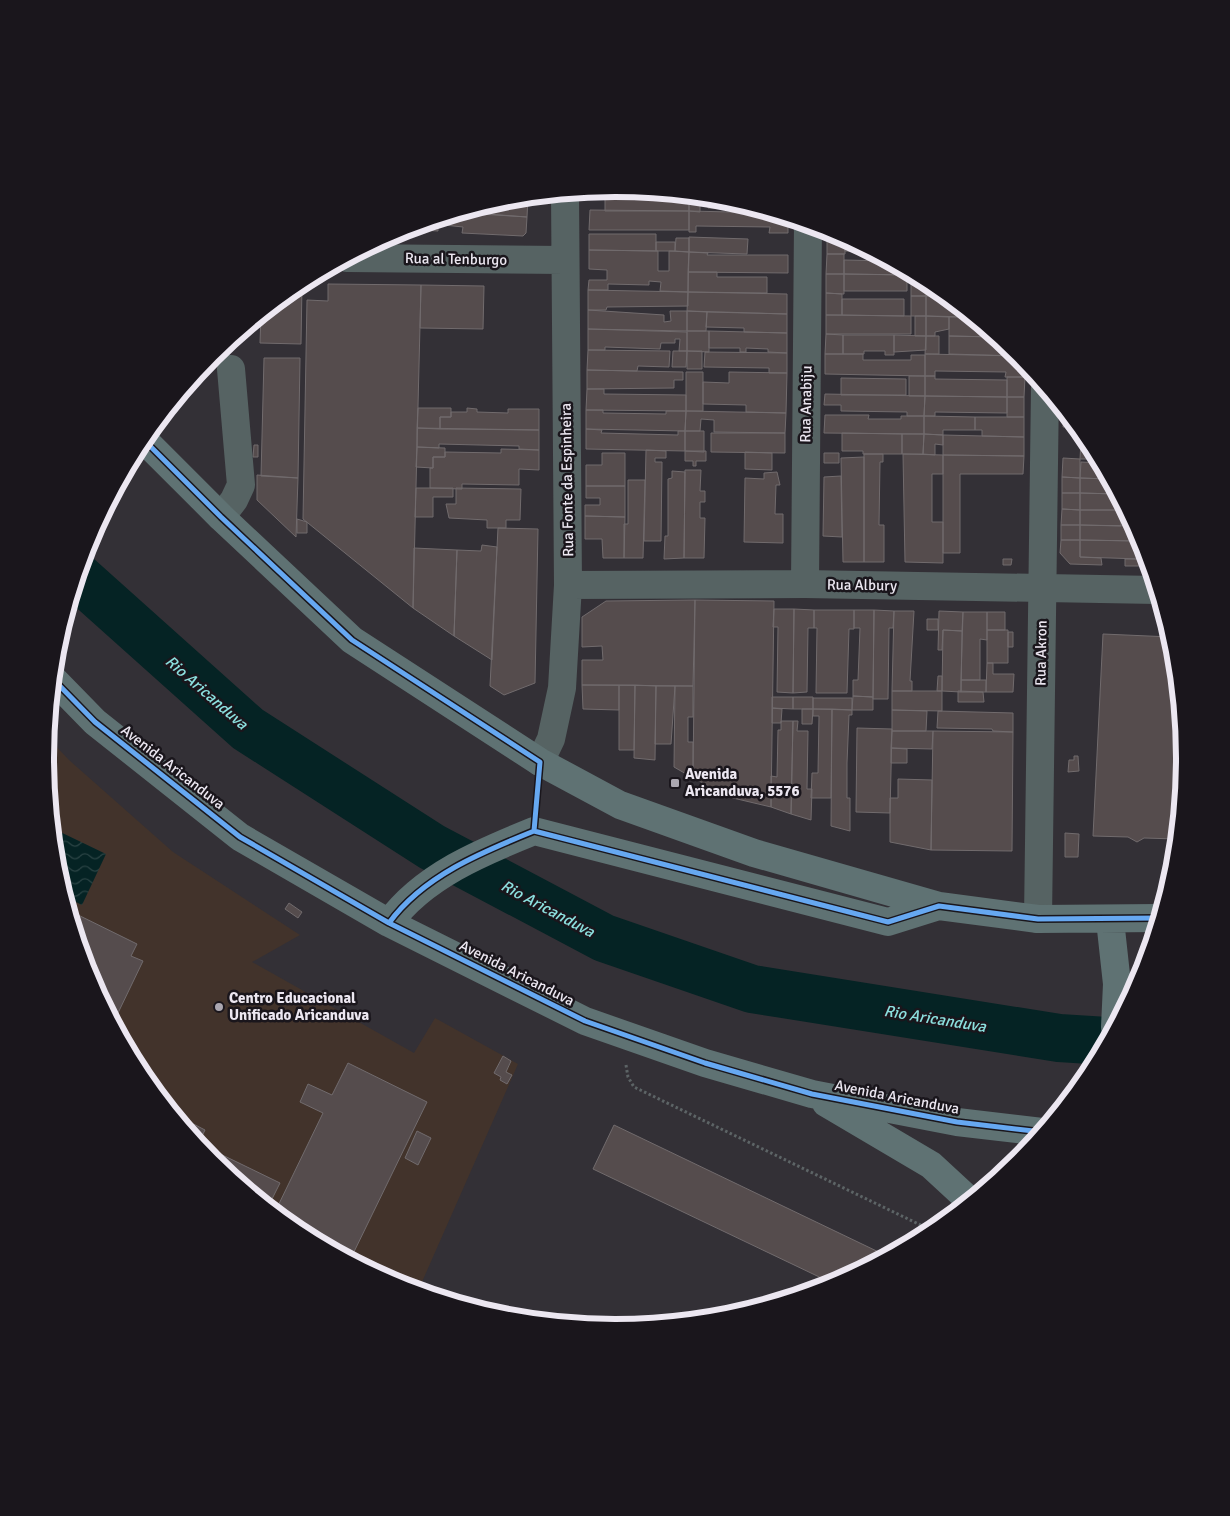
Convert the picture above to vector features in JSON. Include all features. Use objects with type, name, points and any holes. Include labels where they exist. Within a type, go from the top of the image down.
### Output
[{"type":"highway","points":[[148,446],[220,517],[352,640],[540,762],[628,808],[754,853],[939,906],[1038,919],[1152,918]]},
{"type":"highway","name":"Avenida Aricanduva","points":[[59,685],[95,722],[240,837],[389,923],[585,1021],[705,1063],[812,1094],[957,1122],[1034,1131]]},
{"type":"highway","points":[[389,923],[413,895],[453,869],[498,846],[534,831],[888,922],[939,906]]},
{"type":"highway","points":[[1110,920],[1117,984],[1116,1010]]},
{"type":"highway","points":[[812,1094],[931,1165],[965,1196]]},
{"type":"street","name":"Rua Fonte da Espinheira","points":[[540,762],[551,739],[562,688],[568,586],[565,199]]},
{"type":"street","name":"Rua Anabiju","points":[[804,584],[808,231]]},
{"type":"street","name":"Rua al Tenburgo","points":[[361,258],[564,260]]},
{"type":"street","points":[[220,517],[234,500],[241,485],[231,369]]},
{"type":"street","name":"Rua Akron","points":[[1038,919],[1045,398]]},
{"type":"street","name":"Rua Albury","points":[[568,586],[804,584],[1150,590]]},
{"type":"path","points":[[624,1034],[628,1077],[634,1087],[924,1227]]},
{"type":"shaded area","name":"Centro Educacional Unificado Aricanduva","points":[[54,745],[69,760],[173,852],[300,935],[252,962],[414,1053],[435,1018],[518,1064],[421,1284],[400,1277],[367,1261],[303,1225],[245,1180],[218,1155],[170,1100],[148,1070],[129,1039],[96,973],[73,903],[59,831],[55,795]]},
{"type":"water","points":[[59,831],[106,854],[82,905],[72,900]]},
{"type":"building","points":[[605,197],[652,198],[689,202],[689,211],[605,211]]},
{"type":"building","points":[[689,202],[700,204],[700,212],[689,211]]},
{"type":"building","points":[[528,204],[527,217],[480,214],[506,208]]},
{"type":"building","points":[[708,205],[727,209],[708,208]]},
{"type":"building","points":[[590,210],[689,211],[689,230],[589,230]]},
{"type":"building","points":[[689,211],[743,212],[788,225],[788,233],[769,233],[770,227],[696,226],[696,232],[689,232]]},
{"type":"building","points":[[481,214],[527,217],[526,233],[523,236],[462,233],[463,227],[444,225]]},
{"type":"building","points":[[438,226],[438,231],[426,230]]},
{"type":"building","points":[[589,234],[656,234],[656,251],[589,250]]},
{"type":"building","points":[[689,237],[748,239],[747,254],[689,252]]},
{"type":"building","points":[[676,238],[689,238],[689,252],[675,251]]},
{"type":"building","points":[[827,238],[845,246],[845,254],[827,254]]},
{"type":"building","points":[[656,242],[675,242],[675,251],[656,251]]},
{"type":"building","points":[[845,246],[856,251],[845,251]]},
{"type":"building","points":[[589,250],[658,251],[658,271],[669,271],[669,251],[689,252],[688,292],[660,291],[661,282],[649,281],[649,285],[608,284],[608,290],[588,290],[589,280],[607,280],[607,270],[589,269]]},
{"type":"building","points":[[689,252],[708,253],[707,255],[788,255],[788,273],[688,272]]},
{"type":"building","points":[[827,254],[844,254],[844,274],[826,274]]},
{"type":"building","points":[[844,260],[874,261],[901,275],[844,274]]},
{"type":"building","points":[[688,272],[717,272],[717,277],[767,277],[767,293],[688,292]]},
{"type":"building","points":[[826,274],[844,274],[844,294],[826,293]]},
{"type":"building","points":[[844,274],[901,275],[907,279],[907,291],[844,291]]},
{"type":"building","points":[[911,281],[926,291],[926,296],[911,296]]},
{"type":"building","points":[[328,284],[421,285],[413,608],[303,519],[307,300],[328,301]]},
{"type":"building","points":[[421,285],[484,286],[483,329],[420,328]]},
{"type":"building","points":[[588,290],[688,292],[688,306],[607,307],[606,310],[588,310]]},
{"type":"building","points":[[926,291],[934,296],[926,296]]},
{"type":"building","points":[[302,292],[301,344],[260,343],[261,323]]},
{"type":"building","points":[[688,292],[787,294],[787,314],[687,311]]},
{"type":"building","points":[[826,293],[842,294],[842,315],[826,315]]},
{"type":"building","points":[[911,296],[926,296],[926,316],[911,316]]},
{"type":"building","points":[[926,296],[934,296],[962,317],[926,316]]},
{"type":"building","points":[[842,299],[904,299],[904,316],[842,315]]},
{"type":"building","points":[[588,310],[664,315],[664,322],[671,321],[670,311],[687,311],[687,331],[588,329]]},
{"type":"building","points":[[687,311],[707,312],[706,331],[687,331]]},
{"type":"building","points":[[707,312],[787,314],[787,333],[744,332],[744,328],[706,327]]},
{"type":"building","points":[[826,315],[911,316],[911,334],[826,334]]},
{"type":"building","points":[[915,316],[926,316],[926,336],[915,336]]},
{"type":"building","points":[[926,316],[949,317],[949,329],[935,332],[935,336],[926,336]]},
{"type":"building","points":[[949,317],[962,317],[986,337],[949,336]]},
{"type":"building","points":[[588,329],[687,332],[687,351],[679,351],[680,339],[675,339],[675,343],[661,343],[660,349],[605,347],[605,350],[588,350]]},
{"type":"building","points":[[687,331],[709,331],[709,352],[687,351]]},
{"type":"building","points":[[709,331],[787,333],[787,353],[768,352],[768,349],[746,348],[746,352],[740,352],[740,348],[709,348]]},
{"type":"building","points":[[826,334],[843,335],[843,354],[825,354]]},
{"type":"building","points":[[843,335],[894,335],[894,355],[885,355],[885,351],[843,354]]},
{"type":"building","points":[[894,335],[926,336],[926,350],[894,352]]},
{"type":"building","points":[[926,336],[939,336],[939,354],[925,354]]},
{"type":"building","points":[[949,336],[986,337],[1006,356],[949,354]]},
{"type":"building","points":[[588,350],[670,351],[669,367],[638,366],[637,371],[587,370]]},
{"type":"building","points":[[673,351],[687,351],[686,367],[672,367]]},
{"type":"building","points":[[687,351],[702,351],[702,369],[687,369]]},
{"type":"building","points":[[705,352],[787,353],[787,373],[769,373],[769,368],[704,367]]},
{"type":"building","points":[[825,354],[863,354],[863,360],[911,360],[911,355],[925,355],[925,376],[825,374]]},
{"type":"building","points":[[925,354],[1006,356],[1025,377],[1005,377],[1006,372],[935,371],[935,376],[925,376]]},
{"type":"building","points":[[264,358],[300,358],[298,478],[261,476]]},
{"type":"building","points":[[587,370],[683,372],[683,380],[674,380],[674,388],[587,389]]},
{"type":"building","points":[[686,372],[703,372],[703,411],[686,411]]},
{"type":"building","points":[[729,372],[787,373],[786,413],[746,412],[746,405],[703,404],[703,382],[729,383]]},
{"type":"building","points":[[909,376],[925,376],[925,396],[909,396]]},
{"type":"building","points":[[925,376],[935,376],[935,379],[1007,380],[1007,397],[925,396]]},
{"type":"building","points":[[1007,377],[1025,377],[1024,397],[1007,397]]},
{"type":"building","points":[[841,378],[906,379],[906,395],[841,395]]},
{"type":"building","points":[[587,389],[604,389],[604,394],[686,395],[686,411],[586,410]]},
{"type":"building","points":[[825,394],[925,396],[924,416],[907,416],[907,412],[841,411],[841,405],[824,405]]},
{"type":"building","points":[[925,396],[1007,397],[1007,413],[935,412],[935,416],[924,416]]},
{"type":"building","points":[[1007,397],[1024,397],[1024,417],[1007,417]]},
{"type":"building","points":[[418,408],[451,408],[451,417],[440,417],[440,429],[417,428]]},
{"type":"building","points":[[467,408],[477,409],[477,412],[508,413],[508,409],[539,409],[539,430],[440,429],[440,417],[451,417],[451,412],[467,412]]},
{"type":"building","points":[[586,410],[603,410],[603,413],[666,414],[666,411],[686,411],[685,431],[586,429]]},
{"type":"building","points":[[686,411],[786,413],[785,433],[714,432],[714,420],[701,419],[700,431],[685,431]]},
{"type":"building","points":[[825,415],[869,415],[868,419],[901,419],[901,416],[924,416],[924,434],[824,433]]},
{"type":"building","points":[[924,416],[975,417],[975,430],[943,430],[943,435],[924,434]]},
{"type":"building","points":[[975,417],[1024,417],[1024,437],[982,436],[982,430],[975,430]]},
{"type":"building","points":[[417,428],[539,430],[539,450],[519,449],[519,446],[439,444],[439,448],[417,447]]},
{"type":"building","points":[[586,429],[602,430],[601,433],[678,435],[678,431],[685,431],[685,451],[586,449]]},
{"type":"building","points":[[685,431],[704,431],[704,452],[685,451]]},
{"type":"building","points":[[711,433],[785,433],[785,453],[711,452]]},
{"type":"building","points":[[842,433],[902,434],[902,454],[863,454],[863,451],[842,451]]},
{"type":"building","points":[[902,434],[924,434],[923,454],[902,454]]},
{"type":"building","points":[[924,434],[943,435],[943,445],[935,444],[935,455],[923,454]]},
{"type":"building","points":[[943,435],[1024,437],[1024,456],[943,455]]},
{"type":"building","points":[[1081,444],[1090,459],[1080,459]]},
{"type":"building","points":[[254,445],[258,445],[258,457],[253,457]]},
{"type":"building","points":[[417,447],[445,448],[445,457],[433,457],[433,468],[416,467]]},
{"type":"building","points":[[501,449],[539,450],[539,470],[519,469],[519,485],[462,484],[462,489],[430,488],[430,468],[433,468],[433,457],[445,457],[445,452],[501,453]]},
{"type":"building","points":[[646,450],[666,451],[666,458],[655,458],[655,462],[662,462],[661,541],[644,541]]},
{"type":"building","points":[[685,451],[706,451],[706,461],[696,461],[696,466],[693,466],[693,461],[685,461]]},
{"type":"building","points":[[745,452],[772,453],[772,470],[745,469]]},
{"type":"building","points":[[602,453],[625,453],[625,486],[586,486],[586,465],[602,465]]},
{"type":"building","points":[[824,453],[839,453],[839,463],[824,463]]},
{"type":"building","points":[[864,454],[883,454],[883,462],[880,462],[879,525],[884,525],[884,562],[864,562]]},
{"type":"building","points":[[903,454],[943,455],[943,474],[932,474],[932,522],[943,522],[943,563],[905,562]]},
{"type":"building","points":[[943,455],[1024,456],[1023,474],[960,474],[960,553],[943,553]]},
{"type":"building","points":[[864,457],[864,562],[843,562],[841,458]]},
{"type":"building","points":[[1063,458],[1080,459],[1080,478],[1062,477]]},
{"type":"building","points":[[1081,462],[1092,463],[1102,479],[1080,478]]},
{"type":"building","points":[[685,470],[701,470],[700,491],[705,491],[705,502],[700,502],[700,518],[705,518],[704,558],[684,558]]},
{"type":"building","points":[[672,471],[685,472],[684,558],[664,559],[665,536],[668,536],[668,479],[672,478]]},
{"type":"building","points":[[777,472],[780,485],[776,485],[775,514],[783,514],[783,543],[744,542],[745,478],[764,479],[764,473]]},
{"type":"building","points":[[257,475],[298,478],[296,537],[257,500]]},
{"type":"building","points":[[841,476],[842,537],[823,536],[824,477]]},
{"type":"building","points":[[1062,477],[1080,478],[1080,493],[1062,493]]},
{"type":"building","points":[[1080,478],[1102,479],[1110,494],[1080,493]]},
{"type":"building","points":[[628,480],[645,480],[643,558],[624,558],[624,524],[628,524]]},
{"type":"building","points":[[586,486],[625,486],[625,517],[585,516],[585,505],[600,505],[600,498],[586,498]]},
{"type":"building","points":[[416,488],[453,488],[453,497],[433,497],[433,517],[415,517]]},
{"type":"building","points":[[456,488],[521,489],[520,520],[506,520],[506,528],[487,528],[487,520],[449,518],[446,504],[456,504]]},
{"type":"building","points":[[1062,493],[1080,493],[1080,510],[1062,509]]},
{"type":"building","points":[[1080,493],[1110,494],[1118,510],[1080,510]]},
{"type":"building","points":[[1062,509],[1080,510],[1080,525],[1061,525]]},
{"type":"building","points":[[1080,510],[1118,510],[1121,516],[1121,526],[1080,525]]},
{"type":"building","points":[[585,516],[625,517],[624,558],[603,558],[602,539],[585,539]]},
{"type":"building","points":[[297,519],[307,522],[307,533],[297,533]]},
{"type":"building","points":[[1061,525],[1080,525],[1080,540],[1061,540]]},
{"type":"building","points":[[1080,525],[1126,526],[1133,541],[1080,540]]},
{"type":"building","points":[[498,528],[538,529],[535,683],[504,695],[490,686]]},
{"type":"building","points":[[1061,540],[1080,540],[1080,557],[1101,558],[1102,565],[1070,564],[1060,553]]},
{"type":"building","points":[[1080,540],[1133,541],[1139,559],[1080,557]]},
{"type":"building","points":[[482,545],[497,547],[492,660],[454,636],[457,550],[481,551]]},
{"type":"building","points":[[414,548],[457,550],[454,636],[413,608]]},
{"type":"building","points":[[1003,559],[1012,559],[1011,565],[1003,565]]},
{"type":"building","points":[[1125,559],[1139,559],[1141,563],[1141,566],[1125,566]]},
{"type":"building","points":[[695,600],[774,601],[771,807],[733,798],[693,778]]},
{"type":"building","points":[[695,600],[693,686],[582,685],[582,660],[603,660],[602,646],[582,647],[582,617],[606,601]]},
{"type":"building","points":[[774,609],[794,609],[793,693],[777,692],[778,627],[773,627]]},
{"type":"building","points":[[794,609],[814,610],[814,628],[808,628],[807,692],[793,693]]},
{"type":"building","points":[[814,610],[854,610],[854,629],[849,629],[847,693],[816,693],[817,628],[814,628]]},
{"type":"building","points":[[854,610],[874,610],[873,697],[853,696],[853,680],[858,680],[860,628],[854,628]]},
{"type":"building","points":[[874,610],[894,611],[893,628],[889,628],[888,699],[873,699]]},
{"type":"building","points":[[894,611],[914,611],[910,681],[912,681],[912,691],[892,691]]},
{"type":"building","points":[[939,611],[963,612],[962,631],[943,630],[942,650],[938,650]]},
{"type":"building","points":[[963,612],[987,612],[987,640],[980,639],[980,680],[961,680]]},
{"type":"building","points":[[987,612],[1005,612],[1005,630],[987,630]]},
{"type":"building","points":[[927,619],[938,619],[938,630],[927,630]]},
{"type":"building","points":[[943,630],[962,631],[961,692],[942,691]]},
{"type":"building","points":[[987,630],[1008,630],[1008,663],[987,663]]},
{"type":"building","points":[[1008,632],[1013,632],[1013,647],[1008,647]]},
{"type":"building","points":[[1103,634],[1162,637],[1175,721],[1175,795],[1170,839],[1144,838],[1137,842],[1128,837],[1093,836]]},
{"type":"building","points":[[987,663],[993,663],[993,674],[1014,674],[1013,692],[986,692]]},
{"type":"building","points":[[938,676],[942,676],[942,691],[937,691]]},
{"type":"building","points":[[961,680],[986,680],[986,692],[961,692]]},
{"type":"building","points":[[582,685],[619,685],[619,710],[583,709]]},
{"type":"building","points":[[619,685],[635,685],[634,750],[619,750]]},
{"type":"building","points":[[635,685],[656,686],[655,760],[634,758]]},
{"type":"building","points":[[656,686],[675,686],[671,744],[655,744]]},
{"type":"building","points":[[675,686],[693,686],[693,717],[688,717],[688,742],[693,742],[693,778],[674,767]]},
{"type":"building","points":[[892,691],[942,691],[942,711],[892,710]]},
{"type":"building","points":[[958,691],[983,692],[984,702],[958,702]]},
{"type":"building","points":[[853,696],[873,697],[873,710],[852,710]]},
{"type":"building","points":[[772,697],[793,697],[793,709],[772,708]]},
{"type":"building","points":[[793,697],[813,697],[813,709],[793,709]]},
{"type":"building","points":[[813,698],[852,698],[852,710],[813,709]]},
{"type":"building","points":[[772,708],[782,709],[781,723],[772,723]]},
{"type":"building","points":[[802,709],[813,709],[812,724],[802,724]]},
{"type":"building","points":[[813,709],[832,709],[831,798],[811,798],[812,773],[818,773],[819,716],[813,716]]},
{"type":"building","points":[[832,709],[852,710],[852,715],[849,715],[847,763],[847,798],[850,798],[850,831],[831,826]]},
{"type":"building","points":[[892,710],[927,711],[926,731],[892,731]]},
{"type":"building","points":[[938,711],[1013,713],[1013,732],[993,731],[992,729],[937,728]]},
{"type":"building","points":[[781,721],[793,721],[791,814],[771,807],[771,776],[777,777],[778,730],[781,730]]},
{"type":"building","points":[[793,721],[798,721],[797,731],[808,731],[807,789],[812,789],[811,820],[791,814]]},
{"type":"building","points":[[857,728],[892,729],[890,813],[856,812]]},
{"type":"building","points":[[892,731],[933,731],[932,749],[891,748]]},
{"type":"building","points":[[933,731],[1013,732],[1012,851],[931,850]]},
{"type":"building","points":[[891,748],[907,749],[907,763],[891,763]]},
{"type":"building","points":[[1074,756],[1078,756],[1079,771],[1068,772],[1069,760],[1074,760]]},
{"type":"building","points":[[898,779],[932,780],[931,850],[890,842],[890,798],[898,798]]},
{"type":"building","points":[[688,786],[702,792],[700,797],[685,792]]},
{"type":"building","points":[[1065,833],[1079,834],[1078,857],[1065,857]]},
{"type":"building","points":[[289,903],[302,912],[298,918],[285,909]]},
{"type":"building","points":[[77,914],[137,944],[131,956],[143,961],[118,1013],[115,1012],[96,973]]},
{"type":"building","points":[[503,1056],[511,1061],[506,1072],[512,1075],[507,1084],[494,1073]]},
{"type":"building","points":[[348,1063],[427,1102],[353,1254],[303,1225],[278,1206],[323,1113],[300,1102],[308,1084],[332,1095]]},
{"type":"building","points":[[187,1121],[205,1130],[201,1137]]},
{"type":"building","points":[[614,1125],[880,1252],[824,1279],[593,1169]]},
{"type":"building","points":[[417,1131],[431,1138],[418,1165],[405,1158]]},
{"type":"building","points":[[214,1151],[280,1183],[271,1201]]},
{"type":"waterway","name":"Rio Aricanduva","points":[[83,581],[248,729],[432,847],[604,938],[752,989],[1059,1038],[1100,1041]]},
{"type":"cycle path","points":[[149,445],[221,517],[352,640],[540,762],[534,831]]},
{"type":"cycle path","points":[[59,685],[95,722],[240,837],[389,923],[585,1021],[705,1063],[812,1094],[957,1122],[1034,1131]]},
{"type":"cycle path","points":[[389,923],[403,906],[436,879],[474,857],[534,831],[888,922],[939,906],[1038,919],[1152,918]]},
{"type":"place","name":"Avenida Aricanduva, 5576","points":[[675,783]]},
{"type":"place","name":"Centro Educacional Unificado Aricanduva","points":[[219,1007]]}]
